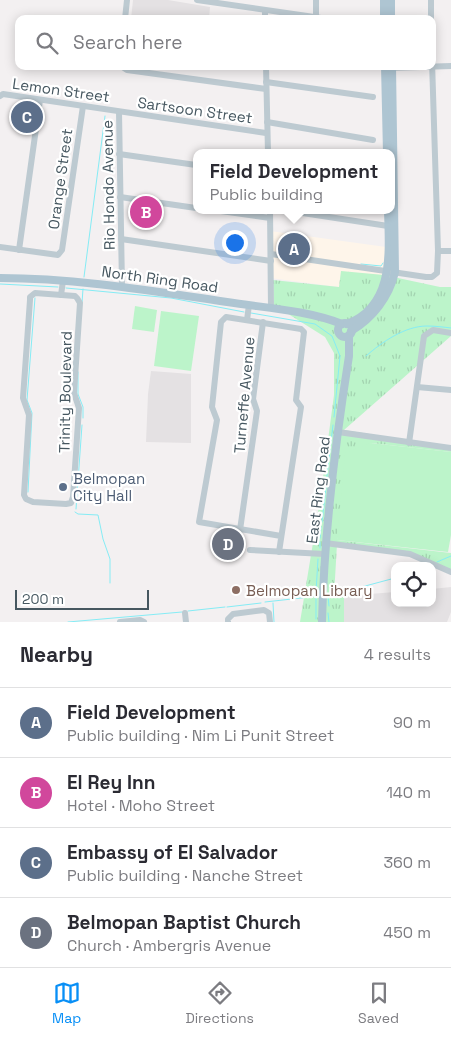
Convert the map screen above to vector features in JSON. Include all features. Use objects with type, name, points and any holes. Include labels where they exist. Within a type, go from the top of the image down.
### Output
[{"type":"main road","points":[[384,0],[384,15]]},
{"type":"main road","points":[[391,0],[392,15]]},
{"type":"main road","points":[[389,70],[389,149]]},
{"type":"main road","points":[[388,214],[391,272]]},
{"type":"main road","points":[[345,330],[365,321],[377,304],[391,272],[390,214]]},
{"type":"main road","name":"North Ring Road","points":[[0,278],[63,281],[122,287],[271,308],[325,318],[345,330]]},
{"type":"main road","name":"East Ring Road","points":[[322,622],[325,543],[348,362],[345,330]]},
{"type":"street","points":[[125,15],[127,0]]},
{"type":"street","points":[[196,0],[299,15]]},
{"type":"street","points":[[316,0],[316,15]]},
{"type":"street","points":[[431,0],[431,15]]},
{"type":"street","points":[[436,62],[451,62]]},
{"type":"street","points":[[436,66],[451,66]]},
{"type":"street","points":[[127,70],[266,90]]},
{"type":"street","points":[[266,70],[268,149]]},
{"type":"street","points":[[122,239],[432,277],[438,270],[432,70]]},
{"type":"street","points":[[266,82],[373,97]]},
{"type":"street","name":"Lemon Street","points":[[0,96],[3,94],[119,112]]},
{"type":"street","points":[[0,247],[19,250],[40,100]]},
{"type":"street","name":"Orange Street","points":[[19,250],[58,255],[62,250],[83,106]]},
{"type":"street","name":"Sartsoon Street","points":[[119,112],[266,133]]},
{"type":"street","name":"Rio Hondo Avenue","points":[[119,112],[122,287]]},
{"type":"street","points":[[267,122],[373,140]]},
{"type":"street","points":[[119,154],[193,165]]},
{"type":"street","points":[[120,197],[193,208]]},
{"type":"street","points":[[242,214],[270,218]]},
{"type":"street","points":[[270,214],[271,308]]},
{"type":"street","points":[[309,214],[388,226]]},
{"type":"street","points":[[438,251],[451,251]]},
{"type":"street","points":[[61,295],[63,281]]},
{"type":"street","name":"Trinity Boulevard","points":[[35,294],[61,295],[75,296],[80,303],[74,393],[79,408],[73,497],[71,503],[66,504],[33,502],[26,499],[24,492],[29,415],[23,398],[30,297],[35,294]]},
{"type":"street","points":[[247,320],[249,305]]},
{"type":"street","points":[[279,552],[301,407],[296,400],[304,332],[301,329],[226,317],[221,322],[212,408],[217,420],[199,522],[281,536]]},
{"type":"street","name":"Turneffe Avenue","points":[[240,530],[258,411],[253,399],[263,322]]},
{"type":"street","points":[[409,443],[424,336],[436,330],[451,333]]},
{"type":"street","points":[[417,388],[451,390]]},
{"type":"street","points":[[338,432],[451,448]]},
{"type":"street","points":[[325,543],[410,554],[451,572]]},
{"type":"street","points":[[250,550],[324,554]]},
{"type":"street","points":[[228,620],[233,614],[264,610],[267,611],[270,622]]},
{"type":"street","points":[[185,613],[186,622]]},
{"type":"street","points":[[120,622],[144,622]]},
{"type":"shaded area","points":[[133,0],[168,0],[210,7],[209,15],[131,15]]},
{"type":"shaded area","points":[[270,231],[386,247],[384,275],[339,287],[270,278]]},
{"type":"shaded area","points":[[151,371],[191,374],[191,443],[146,442]]},
{"type":"shaded area","points":[[451,587],[451,612],[447,622],[344,622],[344,596],[391,592],[391,607],[436,607],[436,589]]},
{"type":"green space","points":[[341,271],[384,275],[440,287],[451,287],[451,336],[344,430],[451,447],[451,452],[371,443],[337,540],[451,553],[451,570],[412,553],[337,544],[334,596],[344,596],[344,622],[300,622],[320,500],[334,395],[334,353],[325,337],[274,305],[273,280],[339,287]]},
{"type":"green space","points":[[135,306],[157,310],[154,332],[132,329]]},
{"type":"green space","points":[[161,311],[199,316],[191,371],[154,366]]},
{"type":"green space","points":[[371,443],[451,452],[451,535],[448,552],[337,540],[345,453]]},
{"type":"waterway","points":[[84,277],[105,116]]},
{"type":"waterway","points":[[361,264],[381,266],[383,263]]},
{"type":"waterway","points":[[0,284],[58,287]]},
{"type":"waterway","points":[[66,288],[171,298],[244,312]]},
{"type":"waterway","points":[[82,303],[83,289]]},
{"type":"waterway","points":[[28,492],[32,413],[27,400],[35,298]]},
{"type":"waterway","points":[[251,313],[315,324],[332,336],[340,356],[334,417]]},
{"type":"waterway","points":[[366,356],[387,340],[410,329],[427,326],[451,328]]},
{"type":"waterway","points":[[78,372],[78,394],[83,407],[83,418]]},
{"type":"waterway","points":[[76,509],[82,425]]},
{"type":"waterway","points":[[326,483],[333,425]]},
{"type":"waterway","points":[[322,522],[326,487]]},
{"type":"waterway","points":[[75,512],[78,514],[98,515],[110,559],[110,583]]},
{"type":"waterway","points":[[320,538],[321,527]]},
{"type":"waterway","points":[[320,542],[320,548]]},
{"type":"waterway","points":[[437,562],[451,556]]},
{"type":"waterway","points":[[316,592],[318,559]]},
{"type":"waterway","points":[[329,606],[328,596],[391,579]]},
{"type":"waterway","points":[[265,602],[319,596]]},
{"type":"waterway","points":[[316,597],[316,619]]},
{"type":"waterway","points":[[227,607],[261,603]]},
{"type":"waterway","points":[[273,603],[274,622]]},
{"type":"waterway","points":[[188,611],[225,607]]},
{"type":"waterway","points":[[68,622],[182,612]]},
{"type":"waterway","points":[[328,613],[329,622]]},
{"type":"place","name":"Embassy of El Salvador","points":[[27,117]]},
{"type":"place","name":"El Rey Inn","points":[[146,212]]},
{"type":"place","name":"Field Development","points":[[294,249]]},
{"type":"place","name":"Belmopan City Hall","points":[[63,487]]},
{"type":"place","name":"Belmopan Baptist Church","points":[[228,544]]},
{"type":"place","name":"Belmopan Library","points":[[236,590]]}]
